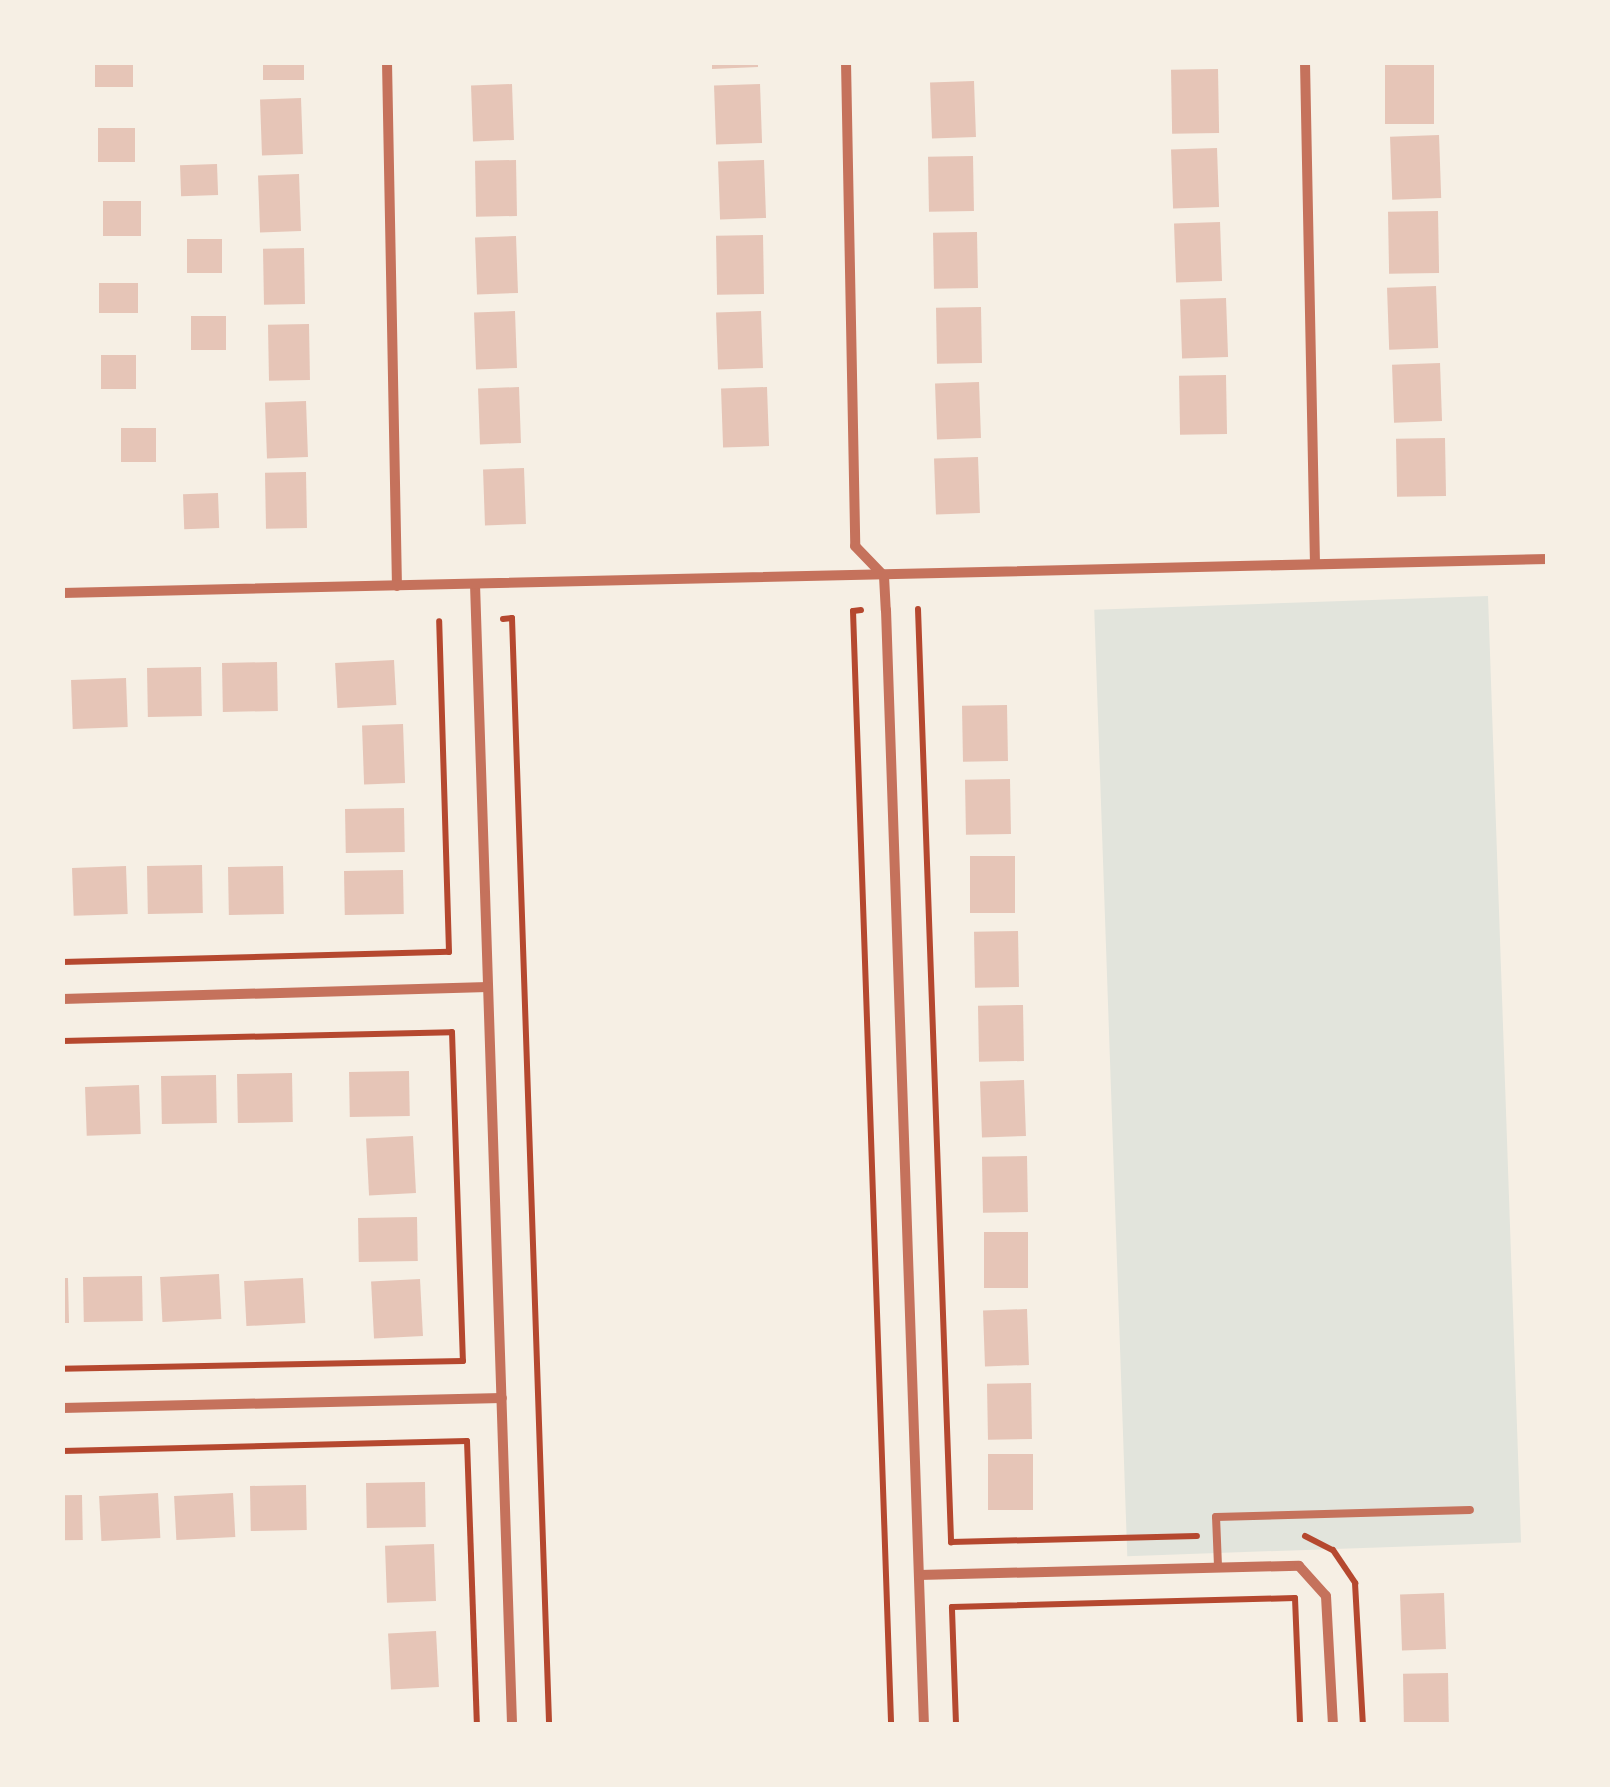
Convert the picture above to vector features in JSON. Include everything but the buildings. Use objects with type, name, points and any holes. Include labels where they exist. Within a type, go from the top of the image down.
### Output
[{"type":"street","points":[[386,62],[397,586]]},
{"type":"street","points":[[846,62],[855,546],[884,576],[924,1724]]},
{"type":"street","points":[[1305,62],[1314,564]]},
{"type":"street","points":[[62,593],[1548,559]]},
{"type":"street","points":[[476,584],[512,1724]]},
{"type":"street","points":[[62,999],[488,988]]},
{"type":"street","points":[[62,1408],[502,1398]]},
{"type":"street","points":[[919,1575],[1299,1566],[1326,1596],[1333,1724]]},
{"type":"lane","points":[[1218,1566],[1216,1517],[1470,1510]]},
{"type":"path","points":[[918,609],[951,1542],[1216,1536]]},
{"type":"path","points":[[861,610],[853,611],[891,1724]]},
{"type":"path","points":[[503,619],[512,618],[548,1724]]},
{"type":"path","points":[[62,962],[448,952],[439,621]]},
{"type":"path","points":[[62,1041],[452,1032],[463,1362],[62,1369]]},
{"type":"path","points":[[62,1451],[467,1441],[477,1724]]},
{"type":"path","points":[[1297,1535],[1332,1550],[1354,1582],[1363,1724]]},
{"type":"path","points":[[956,1724],[952,1607],[1296,1598],[1300,1724]]},
{"type":"shaded area","points":[[1488,596],[1521,1542],[1127,1556],[1094,610]]}]
